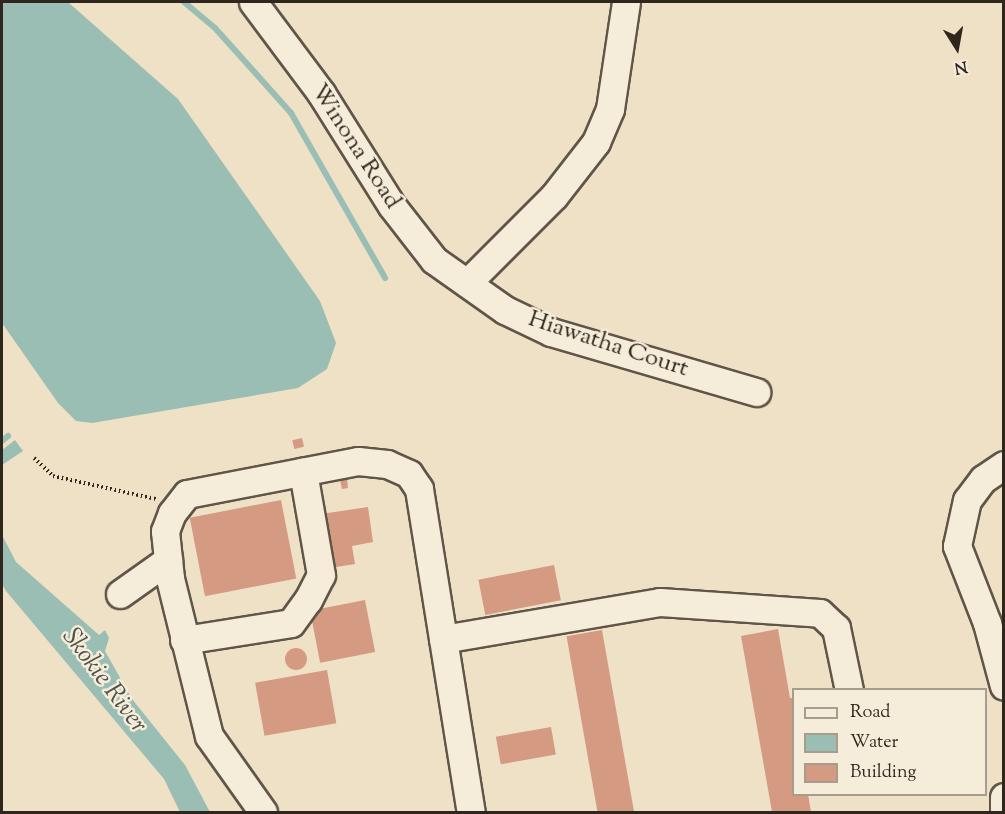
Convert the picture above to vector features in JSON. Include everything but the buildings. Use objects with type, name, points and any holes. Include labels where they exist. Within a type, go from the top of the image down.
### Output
[{"type":"street","name":"Winona Road","points":[[253,2],[321,93],[419,245],[467,283]]},
{"type":"street","points":[[467,283],[554,196],[596,142],[610,109],[626,2]]},
{"type":"street","name":"Hiawatha Court","points":[[467,283],[505,310],[552,332],[756,392]]},
{"type":"street","points":[[263,813],[209,736],[184,640],[168,560],[165,531],[177,507],[187,494],[358,461],[387,464],[409,474],[419,489],[471,813]]},
{"type":"street","points":[[1004,465],[983,479],[967,500],[960,518],[957,546],[987,623],[1004,686]]},
{"type":"street","points":[[184,640],[291,623],[308,600],[321,575],[303,472]]},
{"type":"street","points":[[120,594],[168,560]]},
{"type":"street","points":[[443,639],[660,602],[820,613],[836,628],[849,688]]},
{"type":"street","points":[[1004,797],[1004,808]]},
{"type":"path","points":[[34,458],[53,476],[134,491],[177,507]]},
{"type":"water","points":[[2,2],[69,3],[178,99],[320,301],[336,343],[327,369],[298,388],[92,423],[76,421],[58,403],[2,323]]},
{"type":"water","points":[[15,440],[23,451],[2,465],[2,450]]},
{"type":"water","name":"Skokie River","points":[[2,535],[16,562],[99,635],[105,630],[109,638],[105,651],[132,699],[185,765],[210,812],[180,812],[164,779],[6,591],[2,584]]},
{"type":"waterway","points":[[184,2],[215,28],[291,113],[385,278]]},
{"type":"waterway","points":[[2,441],[8,436]]}]
